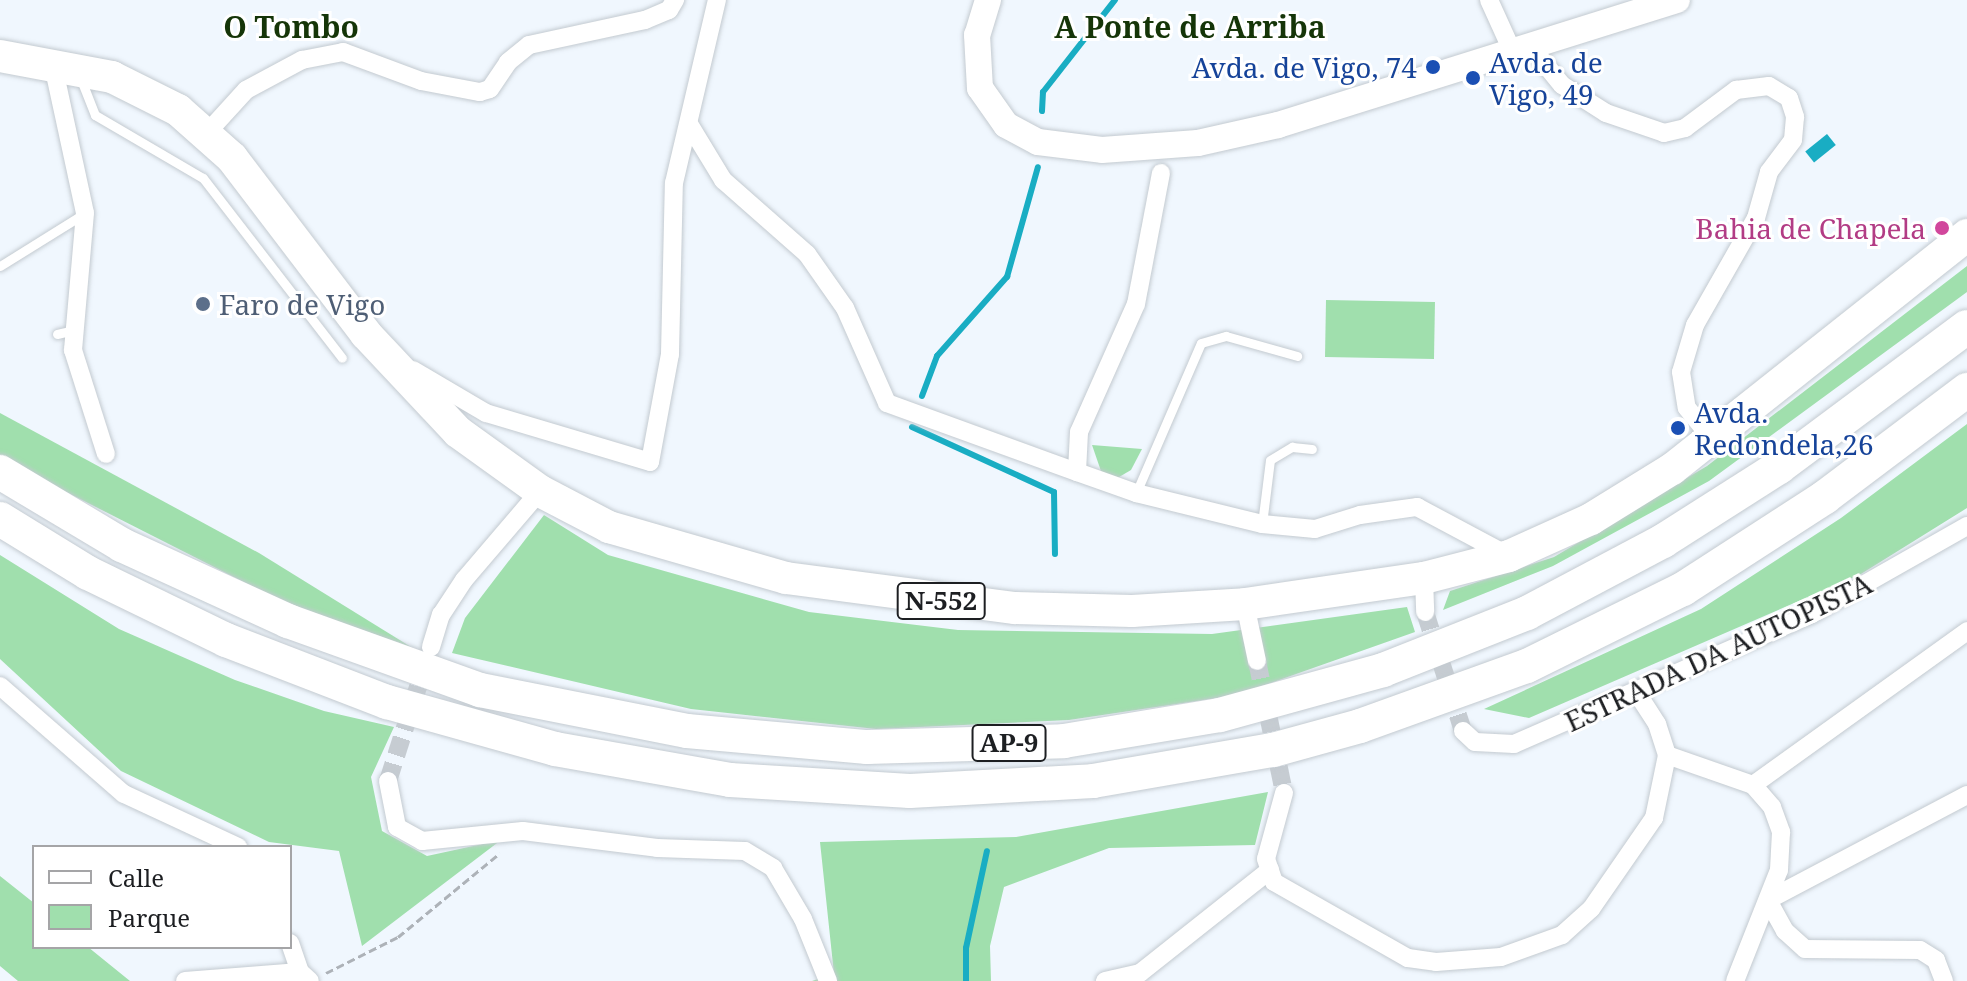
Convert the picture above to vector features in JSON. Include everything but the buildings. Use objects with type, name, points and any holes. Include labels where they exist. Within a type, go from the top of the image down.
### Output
[{"type":"highway","name":"N-552","points":[[0,56],[112,77],[178,110],[232,158],[386,356],[458,432],[540,491],[609,527],[719,561],[849,589],[1015,608],[1132,611],[1245,604],[1424,578],[1509,556],[1591,519],[1711,438],[1967,235]]},
{"type":"highway","name":"AP-9","points":[[0,472],[122,545],[288,621],[480,690],[687,731],[867,747],[1064,741],[1264,703],[1383,670],[1527,613],[1663,541],[1779,467],[1967,327]]},
{"type":"highway","name":"AP-9","points":[[0,519],[88,573],[226,640],[387,702],[555,749],[730,780],[910,791],[1093,781],[1273,750],[1360,726],[1527,666],[1683,589],[1825,497],[1967,390]]},
{"type":"main road","points":[[988,0],[977,35],[980,88],[1006,125],[1038,142],[1102,150],[1198,143],[1236,135],[1522,50],[1677,0]]},
{"type":"street","points":[[206,134],[246,90],[302,60],[343,52],[421,81],[480,92],[490,89],[508,62],[529,45],[645,20],[669,10],[675,0]]},
{"type":"street","points":[[386,356],[486,413],[650,462],[670,354],[674,183],[717,0]]},
{"type":"street","points":[[1489,0],[1522,50],[1562,85],[1606,113],[1664,133],[1685,128],[1736,90],[1769,86],[1789,98],[1795,117],[1793,140],[1769,172],[1756,218],[1695,325],[1681,372],[1687,408],[1711,438]]},
{"type":"street","points":[[65,68],[85,213],[66,332],[106,454]]},
{"type":"street","points":[[689,124],[723,180],[807,254],[845,308],[887,403],[1136,493],[1262,524],[1315,529],[1360,515],[1417,507],[1509,556]]},
{"type":"street","points":[[1077,472],[1079,432],[1136,304],[1161,173]]},
{"type":"street","points":[[431,647],[441,615],[464,580],[540,491]]},
{"type":"street","name":"ESTRADA DA AUTOPISTA","points":[[1463,731],[1475,742],[1514,744],[1637,693],[1812,614],[1967,526]]},
{"type":"street","points":[[1424,578],[1425,612]]},
{"type":"street","points":[[1245,604],[1257,661]]},
{"type":"street","points":[[1753,785],[1967,631]]},
{"type":"street","points":[[0,686],[124,794],[234,845]]},
{"type":"street","points":[[1284,793],[1266,859],[1274,882],[1408,958],[1436,962],[1501,957],[1562,935],[1591,909],[1654,818],[1667,755],[1657,724],[1637,693]]},
{"type":"street","points":[[1667,755],[1753,785],[1772,807],[1781,832],[1779,870],[1735,981]]},
{"type":"street","points":[[388,781],[397,827],[422,841],[523,831],[657,848],[745,851],[773,868],[803,919],[828,981]]},
{"type":"street","points":[[1768,900],[1967,795]]},
{"type":"street","points":[[1105,981],[1140,973],[1270,870]]},
{"type":"street","points":[[1768,900],[1785,931],[1805,949],[1920,950],[1936,960],[1944,981]]},
{"type":"street","points":[[185,981],[302,978],[292,949]]},
{"type":"lane","points":[[65,68],[95,115],[203,178],[342,358]]},
{"type":"lane","points":[[0,266],[85,213]]},
{"type":"lane","points":[[1136,493],[1201,343],[1226,336],[1297,356]]},
{"type":"lane","points":[[1262,524],[1270,460],[1292,447],[1312,449]]},
{"type":"path","points":[[302,978],[318,977],[398,937],[523,831]]},
{"type":"green space","points":[[1967,266],[1967,292],[1709,481],[1553,566],[1443,610],[1450,591],[1554,557],[1707,466]]},
{"type":"green space","points":[[1326,300],[1435,302],[1434,359],[1325,357]]},
{"type":"green space","points":[[0,413],[259,553],[411,647],[287,604],[17,467],[0,456]]},
{"type":"green space","points":[[1967,424],[1967,508],[1861,574],[1529,718],[1484,709],[1701,609],[1841,518]]},
{"type":"green space","points":[[1092,445],[1142,449],[1131,470],[1114,480],[1103,477]]},
{"type":"green space","points":[[544,515],[608,555],[809,612],[958,630],[1212,634],[1407,607],[1415,632],[1237,695],[1069,720],[876,729],[691,709],[452,653],[465,618]]},
{"type":"green space","points":[[0,555],[119,629],[235,680],[324,711],[394,727],[371,777],[382,831],[427,856],[501,840],[362,946],[339,851],[269,842],[121,771],[0,659]]},
{"type":"green space","points":[[1268,792],[1255,845],[1109,848],[1004,887],[990,946],[991,981],[812,981],[834,974],[820,842],[1016,837]]},
{"type":"green space","points":[[0,876],[32,901],[32,949],[90,949],[130,981],[18,981],[0,966]]},
{"type":"water","points":[[1827,134],[1836,145],[1814,163],[1805,152]]},
{"type":"waterway","points":[[1042,111],[1043,92],[1115,0]]},
{"type":"waterway","points":[[922,396],[937,356],[1007,277],[1038,167]]},
{"type":"waterway","points":[[912,427],[1054,492],[1055,554]]},
{"type":"waterway","points":[[966,981],[966,948],[987,851]]},
{"type":"tunnel","points":[[1425,612],[1463,731]]},
{"type":"tunnel","points":[[1257,661],[1284,793]]},
{"type":"tunnel","points":[[388,781],[425,665]]},
{"type":"place","name":"Avda. de Vigo, 74","points":[[1433,67]]},
{"type":"place","name":"Avda. de Vigo, 49","points":[[1473,78]]},
{"type":"place","name":"Bahia de Chapela","points":[[1942,228]]},
{"type":"place","name":"Faro de Vigo","points":[[203,304]]},
{"type":"place","name":"Avda. Redondela,26","points":[[1678,428]]},
{"type":"district","name":"O Tombo","points":[[291,27]]},
{"type":"district","name":"A Ponte de Arriba","points":[[1190,27]]}]
